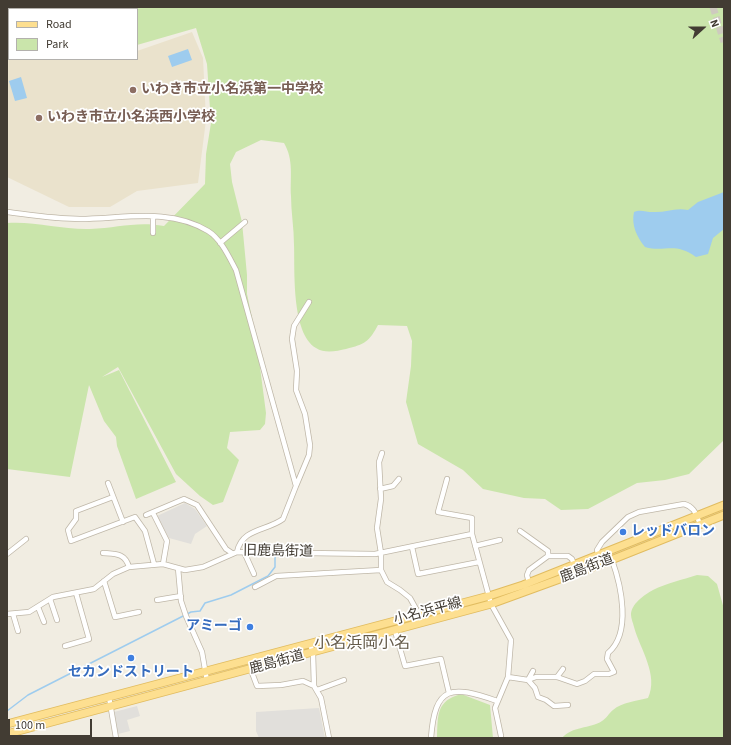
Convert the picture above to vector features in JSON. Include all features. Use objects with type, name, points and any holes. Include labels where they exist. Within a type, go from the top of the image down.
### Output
[{"type":"main road","name":"小名浜平線","points":[[7,724],[488,596],[574,565],[724,505]]},
{"type":"main road","name":"鹿島街道","points":[[7,734],[207,682],[492,604],[577,574],[724,515]]},
{"type":"street","points":[[7,212],[58,218],[169,217],[188,222],[209,231],[220,243],[236,270],[296,486]]},
{"type":"street","points":[[153,216],[153,232]]},
{"type":"street","points":[[220,243],[245,222]]},
{"type":"street","points":[[146,516],[184,499],[197,505],[226,549],[235,552],[238,545],[248,534],[268,528],[284,519],[309,455],[310,445],[305,414],[296,390],[297,371],[292,338],[294,326],[309,302]]},
{"type":"street","points":[[382,453],[379,462],[380,489],[377,528],[382,570],[387,582],[410,598],[422,624]]},
{"type":"street","points":[[380,489],[393,486],[399,479]]},
{"type":"street","points":[[447,479],[438,512],[472,518],[472,534],[488,596],[511,640],[508,677],[495,708],[501,736]]},
{"type":"street","points":[[108,483],[123,522]]},
{"type":"street","points":[[113,497],[76,511],[76,519],[68,530],[71,541],[135,517],[145,531],[154,564]]},
{"type":"street","points":[[601,564],[597,550],[602,542],[628,516],[639,512],[684,504],[690,505],[694,510],[700,524]]},
{"type":"street","points":[[153,513],[167,542],[163,564]]},
{"type":"street","points":[[520,531],[548,551],[548,556]]},
{"type":"street","name":"旧鹿島街道","points":[[7,614],[29,612],[50,599],[94,589],[117,572],[129,567],[163,564],[185,570],[203,567],[223,559],[235,552],[381,553],[472,534]]},
{"type":"street","points":[[7,554],[26,539]]},
{"type":"street","points":[[475,546],[500,540]]},
{"type":"street","points":[[412,546],[418,574],[479,562]]},
{"type":"street","points":[[244,552],[254,574]]},
{"type":"street","points":[[103,553],[119,554],[126,559],[129,567]]},
{"type":"street","points":[[533,590],[526,575],[529,570],[548,556],[568,556],[572,559],[577,574]]},
{"type":"street","points":[[508,677],[528,680],[536,677],[557,677],[577,684],[585,681],[594,674],[609,674],[614,672],[607,660],[608,652],[615,647],[622,624],[623,605],[612,560]]},
{"type":"street","points":[[178,568],[181,596],[185,614],[202,652],[207,682]]},
{"type":"street","points":[[255,587],[276,576],[382,570]]},
{"type":"street","points":[[104,581],[115,617],[139,612]]},
{"type":"street","points":[[64,646],[89,639],[76,593]]},
{"type":"street","points":[[157,600],[181,596]]},
{"type":"street","points":[[50,599],[57,620]]},
{"type":"street","points":[[38,607],[44,622]]},
{"type":"street","points":[[13,614],[18,631]]},
{"type":"street","points":[[395,631],[405,666],[441,658],[449,694]]},
{"type":"street","points":[[310,644],[313,653],[316,688],[321,698],[329,738]]},
{"type":"street","points":[[557,677],[563,669]]},
{"type":"street","points":[[251,670],[257,686],[281,685],[303,681],[316,688],[344,680]]},
{"type":"street","points":[[528,680],[533,671]]},
{"type":"street","points":[[528,680],[535,688],[538,697],[546,700],[554,706],[568,705]]},
{"type":"street","points":[[431,738],[432,719],[436,705],[440,699],[449,694],[468,691],[497,701]]},
{"type":"street","points":[[109,697],[116,738]]},
{"type":"shaded area","name":"いわき市立小名浜第一中学校","points":[[192,32],[203,58],[206,120],[198,183],[137,191],[110,207],[69,207],[7,177],[8,48],[8,60],[138,60],[138,51]]},
{"type":"shaded area","points":[[185,503],[195,509],[207,526],[195,534],[191,544],[169,538],[157,516]]},
{"type":"shaded area","points":[[137,706],[140,716],[127,720],[130,731],[118,734],[114,712]]},
{"type":"shaded area","points":[[319,708],[325,738],[259,738],[256,731],[256,712]]},
{"type":"green space","points":[[7,7],[724,7],[724,440],[689,474],[665,480],[637,483],[588,509],[561,510],[545,499],[524,498],[483,489],[463,470],[418,444],[406,402],[411,366],[412,341],[407,326],[378,325],[366,342],[335,351],[320,350],[308,340],[302,329],[296,300],[291,202],[291,169],[289,156],[284,143],[261,140],[236,152],[230,164],[232,182],[242,222],[247,275],[247,294],[256,337],[266,413],[265,424],[260,430],[230,432],[227,448],[239,460],[223,502],[213,505],[200,496],[176,474],[118,367],[102,377],[119,370],[176,482],[136,499],[117,446],[116,437],[104,421],[89,385],[70,477],[7,469],[7,223],[28,223],[80,229],[136,224],[164,226],[205,184],[206,154],[211,123],[207,64],[196,28],[138,45],[138,8],[8,8],[7,40]]},
{"type":"green space","points":[[697,575],[708,576],[717,584],[724,609],[724,738],[562,738],[566,734],[576,729],[597,724],[621,705],[648,698],[651,689],[650,671],[631,616],[633,607],[646,594],[653,590],[669,583]]},
{"type":"green space","points":[[461,694],[490,705],[493,738],[437,738],[438,716],[440,710],[447,701]]},
{"type":"water","points":[[188,49],[192,60],[172,67],[168,56]]},
{"type":"water","points":[[21,77],[27,98],[15,101],[9,81]]},
{"type":"water","points":[[724,192],[724,229],[713,238],[708,254],[696,257],[688,252],[675,248],[658,249],[645,247],[639,239],[633,222],[634,212],[657,212],[679,209],[688,210],[698,202]]},
{"type":"waterway","points":[[7,711],[28,695],[191,612],[200,611],[205,603],[231,595],[268,576],[275,567],[275,556]]},
{"type":"tunnel","points":[[713,7],[724,42]]},
{"type":"place","name":"いわき市立小名浜第一中学校","points":[[133,90]]},
{"type":"place","name":"いわき市立小名浜西小学校","points":[[39,118]]},
{"type":"place","name":"レッドバロン","points":[[623,532]]},
{"type":"place","name":"アミーゴ","points":[[250,627]]},
{"type":"place","name":"セカンドストリート","points":[[131,658]]},
{"type":"district","name":"小名浜岡小名","points":[[362,644]]}]
